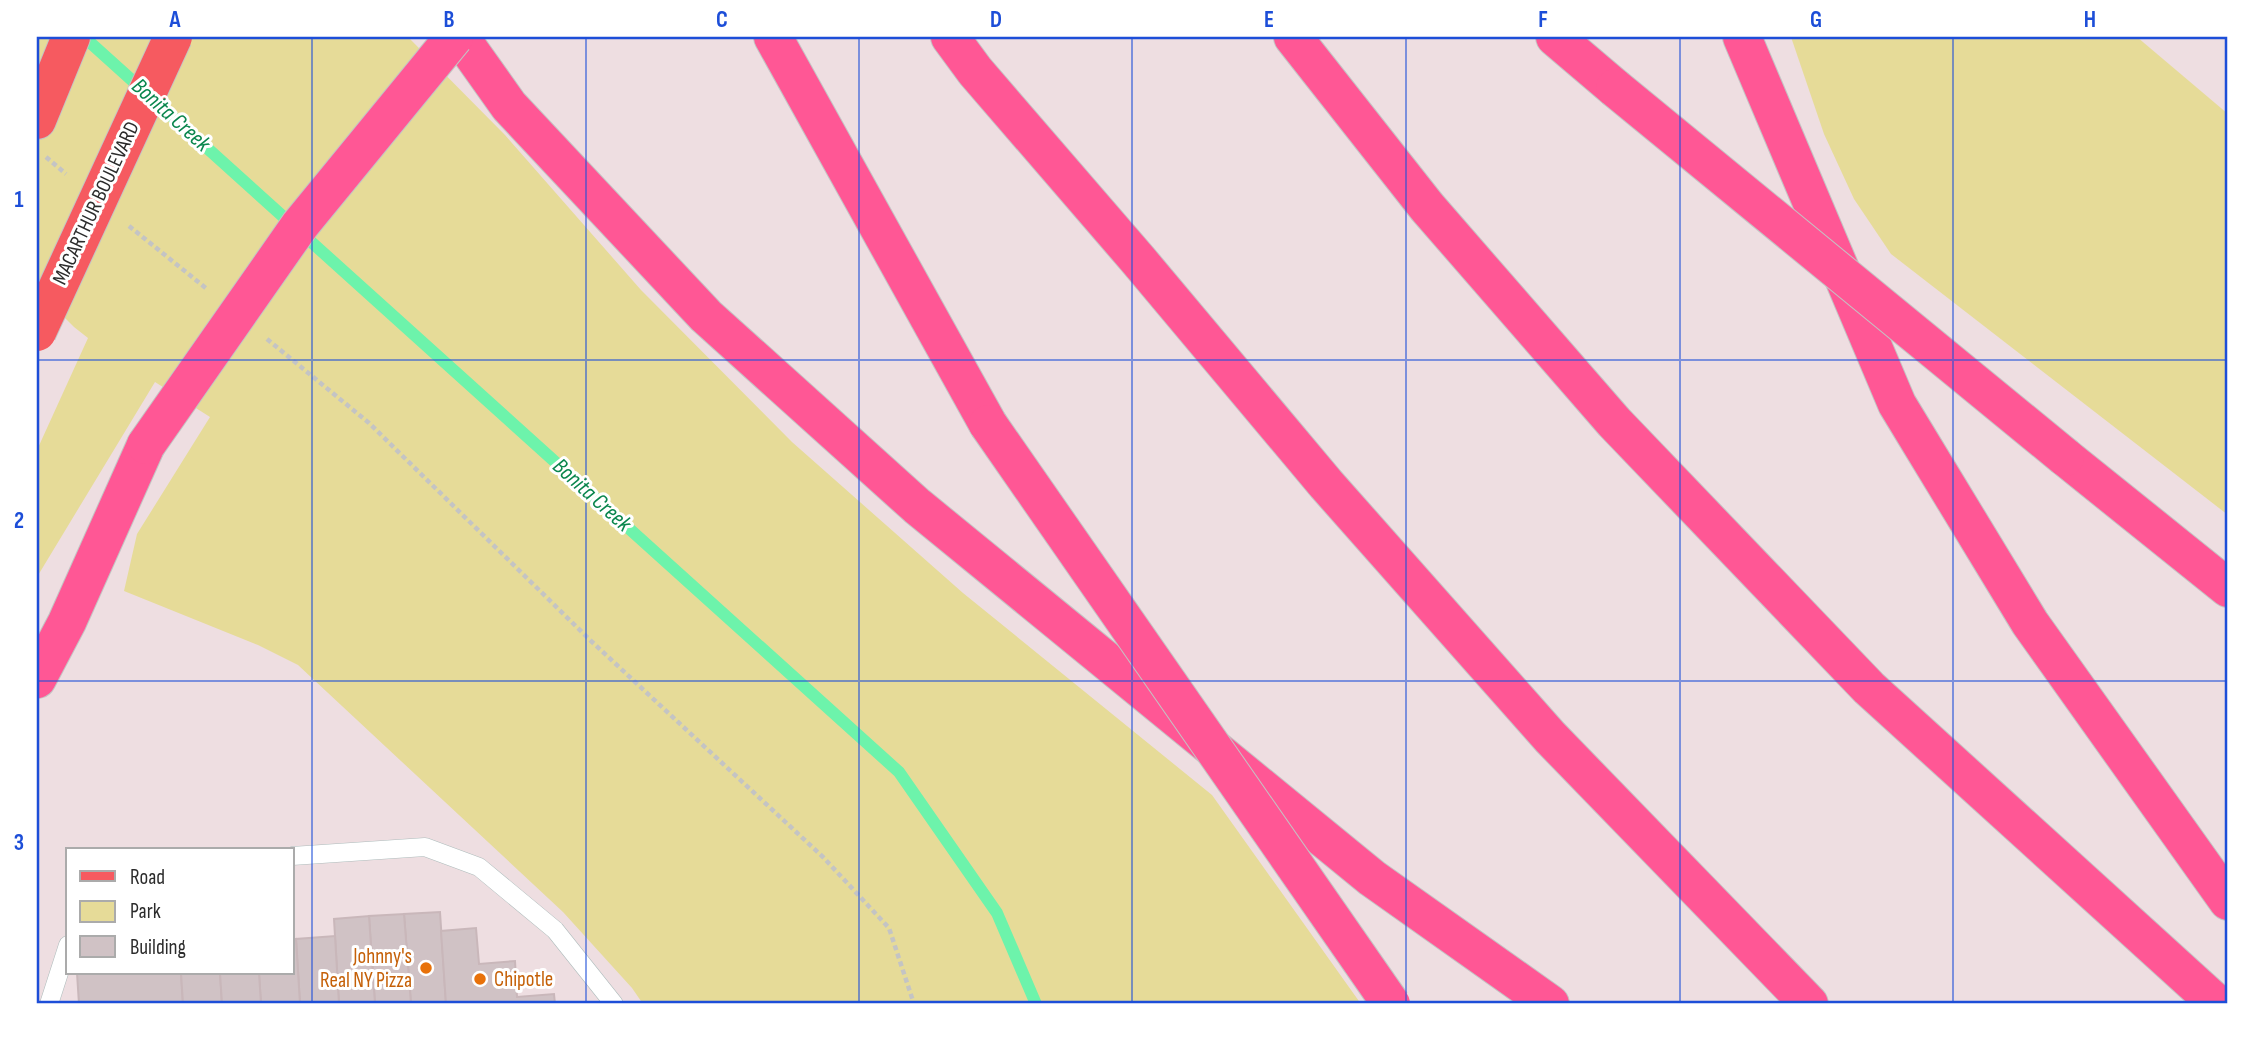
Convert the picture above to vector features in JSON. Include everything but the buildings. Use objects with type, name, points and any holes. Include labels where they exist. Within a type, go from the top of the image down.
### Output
[{"type":"highway","points":[[37,679],[67,622],[146,445],[300,225],[454,37]]},
{"type":"highway","points":[[460,37],[509,106],[706,316],[916,506],[1372,878],[1550,1004]]},
{"type":"highway","points":[[774,37],[988,425],[1391,1004]]},
{"type":"highway","points":[[950,37],[975,71],[1325,484],[1550,737],[1809,1004]]},
{"type":"highway","points":[[1293,37],[1427,207],[1614,422],[1869,688],[2217,1004]]},
{"type":"highway","points":[[1555,37],[2228,588]]},
{"type":"highway","points":[[1742,37],[1897,404],[2030,623],[2228,901]]},
{"type":"main road","points":[[37,120],[71,37]]},
{"type":"main road","name":"MACARTHUR BOULEVARD","points":[[37,332],[173,37]]},
{"type":"lane","points":[[294,856],[425,848],[479,867],[555,930],[614,1004]]},
{"type":"lane","points":[[49,1004],[66,951]]},
{"type":"path","points":[[37,150],[69,176]]},
{"type":"path","points":[[122,220],[208,291]]},
{"type":"path","points":[[262,335],[369,423],[590,640],[823,857],[889,928],[914,1004]]},
{"type":"green space","points":[[37,37],[408,37],[505,135],[641,290],[792,442],[963,593],[1212,795],[1361,1004],[643,1004],[632,988],[563,912],[298,665],[258,645],[124,591],[137,534],[210,417],[155,382],[37,577],[37,450],[88,338],[37,290]]},
{"type":"green space","points":[[1791,37],[2137,37],[2228,114],[2228,515],[1891,254],[1854,199],[1824,134]]},
{"type":"waterway","name":"Bonita Creek","points":[[84,37],[899,772],[997,913],[1036,1004]]},
{"type":"place","name":"Johnny's Real NY Pizza","points":[[426,968]]},
{"type":"place","name":"Chipotle","points":[[480,979]]}]
